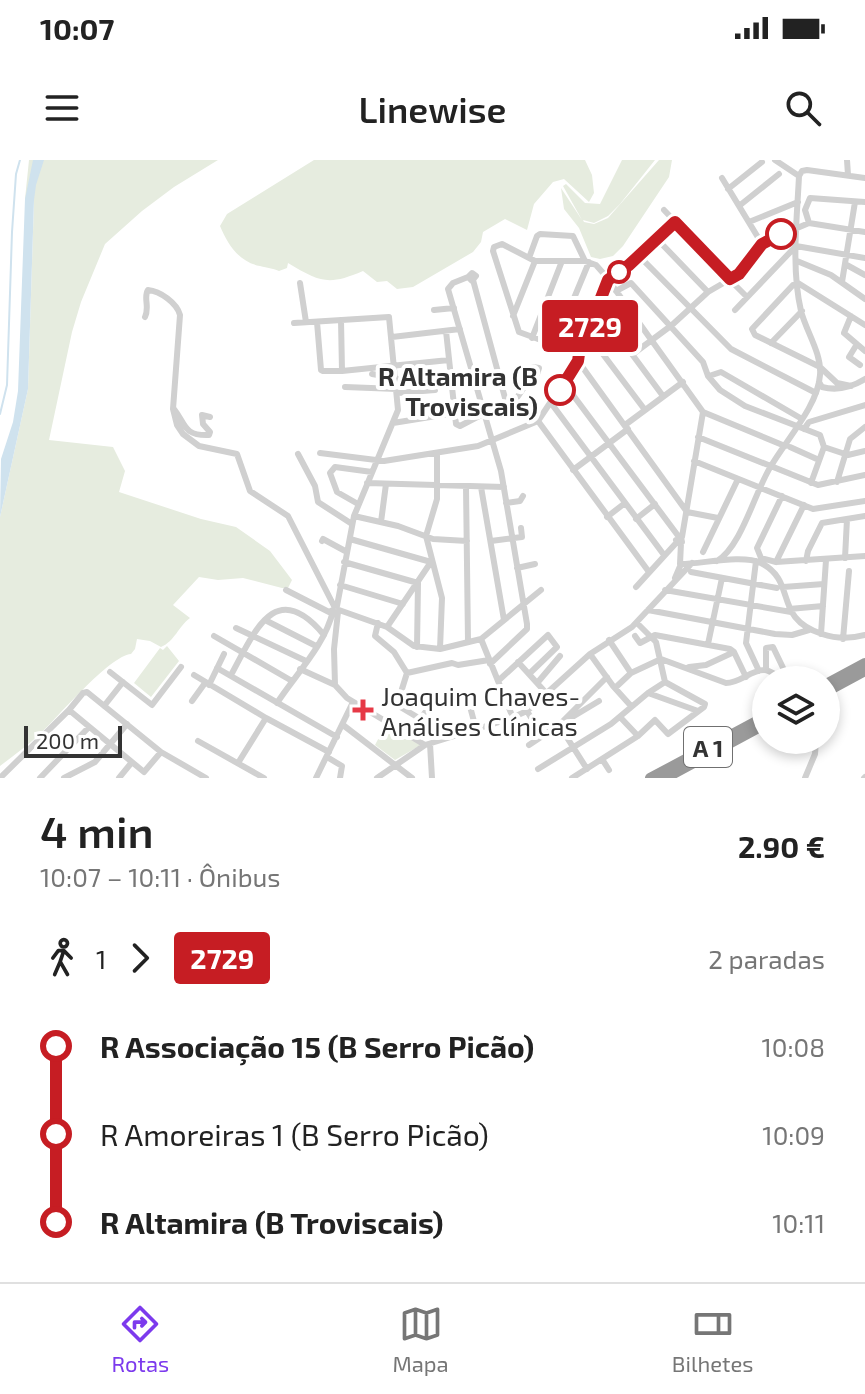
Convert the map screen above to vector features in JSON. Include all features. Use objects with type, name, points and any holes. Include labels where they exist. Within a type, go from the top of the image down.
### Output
[{"type":"highway","points":[[840,676],[865,663]]},
{"type":"highway","points":[[840,684],[865,671]]},
{"type":"highway","name":"A 1","points":[[650,778],[752,723]]},
{"type":"highway","name":"A 1","points":[[666,778],[752,732]]},
{"type":"street","points":[[775,160],[799,176]]},
{"type":"street","points":[[847,160],[848,175]]},
{"type":"street","points":[[728,189],[762,162]]},
{"type":"street","points":[[825,382],[802,311],[798,283],[799,176],[807,170],[862,177]]},
{"type":"street","points":[[739,206],[779,174]]},
{"type":"street","points":[[722,178],[762,244]]},
{"type":"street","points":[[809,223],[805,210],[810,198],[865,202]]},
{"type":"street","points":[[749,222],[798,202]]},
{"type":"street","points":[[842,282],[855,202]]},
{"type":"street","points":[[664,210],[747,297]]},
{"type":"street","points":[[320,453],[375,462],[437,453],[492,440],[536,421],[551,403],[578,358],[608,280],[675,222]]},
{"type":"street","points":[[633,354],[672,325],[708,292],[739,274],[762,244],[809,223],[865,232]]},
{"type":"street","points":[[513,316],[537,236],[573,236],[587,261]]},
{"type":"street","points":[[657,239],[708,292]]},
{"type":"street","points":[[718,518],[687,512],[578,358],[555,344],[519,332],[493,251],[497,245],[502,244],[532,259],[587,261],[596,265],[703,412],[819,460]]},
{"type":"street","points":[[796,246],[865,258]]},
{"type":"street","points":[[735,310],[796,246]]},
{"type":"street","points":[[639,256],[731,349],[816,393]]},
{"type":"street","points":[[532,338],[562,261]]},
{"type":"street","points":[[555,344],[587,261]]},
{"type":"street","points":[[797,261],[842,282],[865,299]]},
{"type":"street","points":[[845,264],[865,275]]},
{"type":"street","points":[[407,673],[452,663],[490,662],[527,629],[504,487],[448,289],[453,283],[470,279],[505,398],[536,421],[649,572]]},
{"type":"street","points":[[300,283],[306,322]]},
{"type":"street","points":[[616,291],[631,283],[672,325],[703,362],[720,390],[731,399],[820,435],[824,447],[811,483]]},
{"type":"street","points":[[798,283],[865,325]]},
{"type":"street","points":[[798,283],[752,329],[755,335],[820,367]]},
{"type":"street","points":[[145,317],[148,310],[146,292],[150,290],[180,310],[173,409],[177,425],[199,446],[237,454],[250,491],[288,516],[336,609]]},
{"type":"street","points":[[597,307],[663,396]]},
{"type":"street","points":[[434,310],[454,308]]},
{"type":"street","points":[[771,343],[802,311]]},
{"type":"street","points":[[851,316],[844,333],[865,351]]},
{"type":"street","points":[[294,323],[389,317],[392,337],[398,410],[352,524],[336,609],[334,649],[337,687]]},
{"type":"street","points":[[341,320],[342,371]]},
{"type":"street","points":[[317,322],[321,370],[394,367],[449,360]]},
{"type":"street","points":[[392,337],[460,329]]},
{"type":"street","points":[[446,331],[458,426],[483,414]]},
{"type":"street","points":[[587,333],[645,410]]},
{"type":"street","points":[[857,344],[849,357],[860,365]]},
{"type":"street","points":[[709,376],[721,372],[802,419]]},
{"type":"street","points":[[372,374],[396,378]]},
{"type":"street","points":[[512,405],[533,374]]},
{"type":"street","points":[[825,382],[851,386],[865,379]]},
{"type":"street","points":[[573,470],[683,382]]},
{"type":"street","points":[[801,427],[802,419],[825,382]]},
{"type":"street","points":[[825,382],[851,386]]},
{"type":"street","points":[[564,383],[680,540],[685,567]]},
{"type":"street","points":[[345,387],[435,390]]},
{"type":"street","points":[[551,403],[664,555]]},
{"type":"street","points":[[377,778],[428,744],[527,711],[590,654],[637,623],[685,567],[717,561],[729,554],[770,466],[801,427],[865,405]]},
{"type":"street","points":[[173,409],[177,410],[185,427],[195,435],[210,434],[203,424],[202,415],[210,417]]},
{"type":"street","points":[[636,587],[680,540],[703,412]]},
{"type":"street","points":[[393,423],[455,413]]},
{"type":"street","points":[[837,482],[850,439],[865,427]]},
{"type":"street","points":[[698,437],[811,483],[828,485],[865,475]]},
{"type":"street","points":[[824,447],[845,454],[865,451]]},
{"type":"street","points":[[437,453],[437,499],[426,536],[442,598],[440,649]]},
{"type":"street","points":[[298,454],[315,486],[318,502],[352,524]]},
{"type":"street","points":[[694,461],[821,509],[865,501]]},
{"type":"street","points":[[358,504],[337,492],[330,473],[335,467],[371,473]]},
{"type":"street","points":[[371,473],[376,484]]},
{"type":"street","points":[[703,552],[738,479]]},
{"type":"street","points":[[367,483],[504,487]]},
{"type":"street","points":[[381,522],[386,484]]},
{"type":"street","points":[[466,486],[468,642]]},
{"type":"street","points":[[481,487],[504,620]]},
{"type":"street","points":[[506,503],[520,501],[523,496]]},
{"type":"street","points":[[782,496],[757,548],[761,558],[774,562],[865,556]]},
{"type":"street","points":[[607,517],[625,503]]},
{"type":"street","points":[[636,519],[655,504]]},
{"type":"street","points":[[774,562],[804,505]]},
{"type":"street","points":[[354,516],[443,541],[467,541]]},
{"type":"street","points":[[806,561],[822,523],[865,516]]},
{"type":"street","points":[[845,558],[847,519]]},
{"type":"street","points":[[491,541],[522,537],[521,528]]},
{"type":"street","points":[[350,539],[431,562]]},
{"type":"street","points":[[322,541],[347,552]]},
{"type":"street","points":[[729,554],[737,561],[756,561],[771,571],[790,611],[809,630],[843,639],[865,635],[865,624]]},
{"type":"street","points":[[821,634],[826,560]]},
{"type":"street","points":[[756,561],[746,643],[760,666]]},
{"type":"street","points":[[344,562],[417,589]]},
{"type":"street","points":[[387,627],[417,589],[431,562]]},
{"type":"street","points":[[517,568],[535,564]]},
{"type":"street","points":[[685,567],[753,584],[780,587],[824,584]]},
{"type":"street","points":[[843,639],[849,571]]},
{"type":"street","points":[[708,644],[722,578]]},
{"type":"street","points":[[340,585],[403,604]]},
{"type":"street","points":[[417,589],[417,647]]},
{"type":"street","points":[[286,590],[329,612],[336,609],[378,623],[417,647],[440,649],[481,639],[541,590]]},
{"type":"street","points":[[665,590],[790,611],[823,606]]},
{"type":"street","points":[[328,595],[338,594]]},
{"type":"street","points":[[277,703],[324,635],[336,609]]},
{"type":"street","points":[[192,701],[243,654],[265,620],[280,610],[294,610],[307,617],[324,635]]},
{"type":"street","points":[[648,610],[792,635],[809,630]]},
{"type":"street","points":[[265,620],[316,646]]},
{"type":"street","points":[[378,623],[375,636],[394,652],[407,673],[397,705],[449,736]]},
{"type":"street","points":[[637,623],[656,642],[665,682]]},
{"type":"street","points":[[236,628],[306,661]]},
{"type":"street","points":[[498,681],[548,635],[557,647],[529,674]]},
{"type":"street","points":[[635,636],[640,643],[651,635],[708,644],[734,652],[746,677]]},
{"type":"street","points":[[214,636],[292,681]]},
{"type":"street","points":[[481,639],[513,718]]},
{"type":"street","points":[[609,640],[631,673]]},
{"type":"street","points":[[773,647],[786,674],[782,678],[763,670],[766,648],[773,647]]},
{"type":"street","points":[[686,667],[706,665],[734,652]]},
{"type":"street","points":[[224,654],[224,672]]},
{"type":"street","points":[[590,654],[631,706]]},
{"type":"street","points":[[538,682],[560,656]]},
{"type":"street","points":[[615,688],[631,673],[661,659],[726,683],[732,684],[752,675]]},
{"type":"street","points":[[518,662],[547,694]]},
{"type":"street","points":[[110,672],[152,705],[181,667]]},
{"type":"street","points":[[300,669],[337,687],[353,702],[428,744]]},
{"type":"street","points":[[224,672],[337,737]]},
{"type":"street","points":[[194,675],[328,754],[342,766],[340,778]]},
{"type":"street","points":[[559,725],[607,677]]},
{"type":"street","points":[[104,706],[123,682]]},
{"type":"street","points":[[538,769],[620,717],[665,682]]},
{"type":"street","points":[[572,778],[638,736],[655,720],[668,734],[705,704],[665,682]]},
{"type":"street","points":[[0,778],[87,692],[161,752],[206,778]]},
{"type":"street","points":[[648,693],[698,711]]},
{"type":"street","points":[[420,719],[433,702],[461,695],[468,699],[476,729]]},
{"type":"street","points":[[529,745],[599,701]]},
{"type":"street","points":[[316,778],[353,702]]},
{"type":"street","points":[[69,710],[144,772],[161,752]]},
{"type":"street","points":[[527,711],[542,736]]},
{"type":"street","points":[[293,733],[302,717]]},
{"type":"street","points":[[620,717],[638,736]]},
{"type":"street","points":[[238,763],[266,718]]},
{"type":"street","points":[[64,778],[95,762],[127,724]]},
{"type":"street","points":[[343,725],[412,778]]},
{"type":"street","points":[[559,725],[587,769]]},
{"type":"street","points":[[40,778],[89,727]]},
{"type":"street","points":[[198,741],[264,778]]},
{"type":"street","points":[[428,744],[432,778]]},
{"type":"street","points":[[805,778],[815,754]]},
{"type":"street","points":[[602,759],[609,770]]},
{"type":"street","points":[[119,778],[132,762]]},
{"type":"shaded area","points":[[29,160],[218,160],[174,187],[105,244],[72,332],[49,440],[113,447],[125,471],[119,492],[236,527],[270,551],[292,580],[288,588],[282,588],[243,578],[218,580],[199,577],[173,605],[190,618],[170,641],[161,647],[137,639],[131,654],[121,657],[97,676],[39,735],[0,766],[0,517],[28,389],[34,201],[25,199]]},
{"type":"shaded area","points":[[314,160],[585,160],[592,175],[594,193],[589,202],[564,179],[553,182],[534,204],[527,230],[505,219],[483,232],[481,242],[473,252],[413,287],[397,289],[387,281],[377,282],[363,271],[341,279],[324,280],[288,263],[287,268],[279,271],[240,257],[220,226],[227,214]]},
{"type":"shaded area","points":[[622,160],[655,160],[608,216],[594,223],[584,222],[594,224],[608,218],[659,160],[672,160],[669,177],[623,246],[613,256],[600,259],[591,257],[579,228],[564,209],[561,188],[582,220],[563,186],[566,184],[585,203],[600,204]]},
{"type":"shaded area","points":[[167,646],[179,661],[151,697],[134,683],[160,648],[163,650]]},
{"type":"shaded area","points":[[385,726],[421,745],[395,760],[375,745]]},
{"type":"water","points":[[33,160],[44,160],[34,200],[28,389],[0,517],[1,459],[13,422],[18,391],[25,199]]},
{"type":"waterway","points":[[0,414],[7,385],[12,232],[16,174],[20,160]]},
{"type":"bus line","name":"2729","points":[[560,390],[578,361],[608,280],[629,265],[675,222],[730,279],[739,274],[762,244],[781,234]]},
{"type":"place","name":"R Altamira (B Troviscais)","points":[[560,390]]},
{"type":"place","name":"Joaquim Chaves- Análises Clínicas","points":[[363,710]]}]
